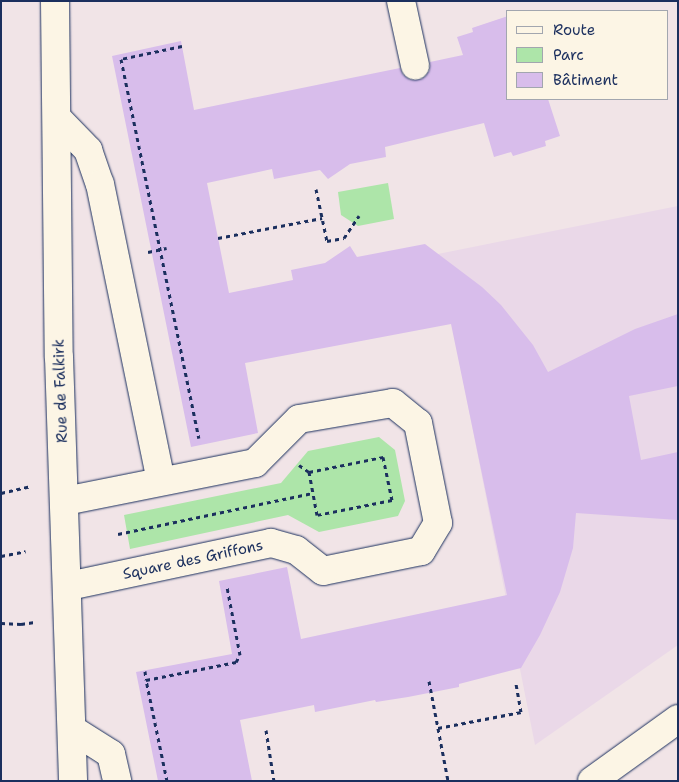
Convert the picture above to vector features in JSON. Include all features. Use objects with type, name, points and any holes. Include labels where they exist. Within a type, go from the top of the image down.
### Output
[{"type":"street","name":"Rue de Falkirk","points":[[55,1],[59,356],[73,730],[73,781]]},
{"type":"street","points":[[401,1],[415,65]]},
{"type":"street","points":[[57,118],[88,150],[100,184],[161,481]]},
{"type":"street","name":"Square des Griffons","points":[[65,501],[255,463],[299,419],[393,403],[418,423],[438,523],[421,551],[322,571],[296,550],[271,544],[68,586]]},
{"type":"street","points":[[592,781],[678,719]]},
{"type":"street","points":[[73,730],[111,754],[117,781]]},
{"type":"path","points":[[182,46],[121,56],[198,439],[206,437]]},
{"type":"path","points":[[316,189],[327,241],[344,238],[359,216]]},
{"type":"path","points":[[218,238],[322,218]]},
{"type":"path","points":[[152,251],[167,248]]},
{"type":"path","points":[[383,457],[392,500],[317,515],[313,493],[309,472],[383,457]]},
{"type":"path","points":[[1,493],[32,486]]},
{"type":"path","points":[[118,534],[313,493]]},
{"type":"path","points":[[212,506],[215,522]]},
{"type":"path","points":[[1,556],[26,551]]},
{"type":"path","points":[[146,680],[236,662],[240,655],[226,580]]},
{"type":"path","points":[[1,623],[21,624]]},
{"type":"path","points":[[145,671],[167,781]]},
{"type":"path","points":[[429,680],[448,781]]},
{"type":"path","points":[[438,728],[521,712],[516,684]]},
{"type":"path","points":[[266,730],[274,781]]},
{"type":"shaded area","points":[[678,206],[678,645],[535,745],[438,254]]},
{"type":"green space","points":[[388,183],[394,219],[358,226],[341,215],[338,192]]},
{"type":"green space","points":[[379,437],[395,450],[405,501],[398,516],[319,532],[288,515],[130,549],[124,515],[281,483],[308,451]]},
{"type":"building","points":[[507,16],[507,100],[548,100],[560,136],[545,141],[546,146],[513,156],[511,152],[494,157],[484,123],[385,147],[386,157],[350,164],[328,179],[320,170],[274,179],[272,169],[207,183],[229,293],[293,280],[291,270],[325,263],[350,246],[357,257],[425,244],[482,287],[501,305],[533,345],[548,372],[635,329],[678,314],[678,386],[629,396],[641,460],[678,452],[678,520],[576,513],[573,548],[560,592],[540,635],[521,668],[459,684],[459,687],[408,697],[376,702],[375,700],[315,712],[314,705],[240,720],[252,781],[158,781],[136,672],[232,654],[219,581],[287,567],[301,639],[507,595],[451,324],[245,363],[258,433],[191,447],[112,56],[181,41],[194,110],[400,68],[403,75],[410,80],[419,80],[425,77],[430,70],[430,62],[463,55],[457,37],[473,32],[472,28]]}]
